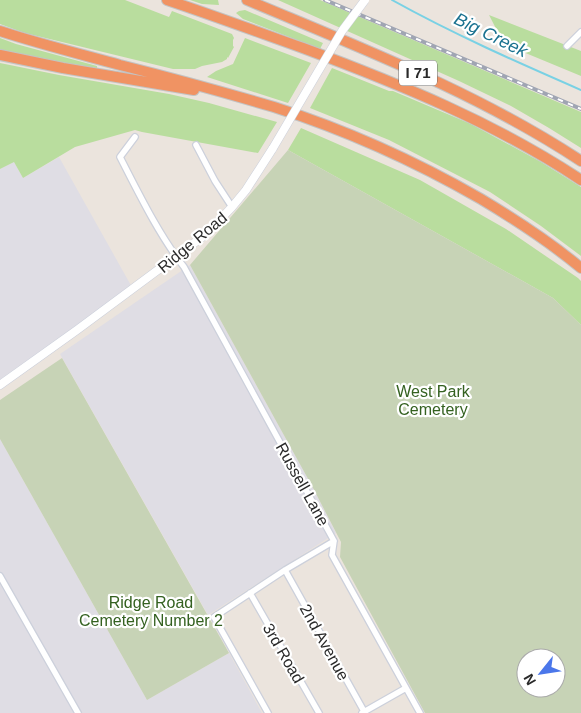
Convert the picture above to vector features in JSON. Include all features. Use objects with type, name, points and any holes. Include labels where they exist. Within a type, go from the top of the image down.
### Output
[{"type":"highway","points":[[166,0],[344,63],[424,96],[508,136],[581,180]]},
{"type":"highway","name":"I 71","points":[[247,0],[449,88],[530,130],[581,161]]},
{"type":"highway","points":[[0,31],[273,107],[340,131],[405,159],[447,180],[528,228],[581,268]]},
{"type":"highway","points":[[0,55],[63,68],[198,91],[273,107]]},
{"type":"main road","name":"Ridge Road","points":[[0,385],[177,257],[205,235],[232,207],[250,184],[342,31],[365,0]]},
{"type":"street","points":[[567,46],[581,32]]},
{"type":"street","name":"Russell Lane","points":[[135,137],[120,157],[149,212],[184,267],[334,541],[332,555],[420,713]]},
{"type":"street","points":[[196,145],[215,181],[232,207]]},
{"type":"street","points":[[268,713],[214,617],[285,570],[334,541]]},
{"type":"street","name":"2nd Avenue","points":[[285,570],[364,712]]},
{"type":"street","points":[[0,576],[78,713]]},
{"type":"street","name":"3rd Road","points":[[250,593],[319,713]]},
{"type":"street","points":[[364,712],[406,688]]},
{"type":"shaded area","points":[[59,157],[133,289],[0,385],[0,169],[14,162],[23,178]]},
{"type":"shaded area","points":[[190,265],[336,533],[208,615],[60,354]]},
{"type":"shaded area","points":[[0,439],[147,700],[229,653],[262,713],[0,713]]},
{"type":"green space","points":[[0,0],[125,0],[169,17],[172,11],[232,34],[234,47],[228,58],[222,62],[195,69],[173,69],[25,33],[0,24]]},
{"type":"green space","points":[[190,0],[218,0],[219,5],[202,4]]},
{"type":"green space","points":[[278,0],[320,0],[581,112],[581,148],[511,106]]},
{"type":"green space","points":[[245,10],[323,43],[320,49],[243,19],[236,13]]},
{"type":"green space","points":[[489,15],[581,51],[581,76],[504,44]]},
{"type":"green space","points":[[0,38],[97,66],[97,69],[0,50]]},
{"type":"green space","points":[[245,38],[311,63],[288,103],[207,77],[233,64]]},
{"type":"green space","points":[[0,63],[169,94],[277,122],[258,153],[135,130],[75,147],[23,178],[14,162],[0,169]]},
{"type":"green space","points":[[332,68],[471,124],[541,162],[581,187],[581,256],[541,226],[490,192],[389,140],[310,108]]},
{"type":"green space","points":[[301,128],[420,180],[506,229],[578,278],[581,281],[581,325],[553,298],[288,150]]},
{"type":"green space","name":"West Park Cemetery","points":[[288,150],[553,298],[581,325],[581,713],[425,713],[340,557],[341,542],[190,265]]},
{"type":"green space","name":"Ridge Road Cemetery Number 2","points":[[62,358],[229,653],[147,700],[0,439],[0,400]]},
{"type":"waterway","name":"Big Creek","points":[[392,0],[462,36],[581,90]]},
{"type":"railway","points":[[325,0],[581,109]]}]
